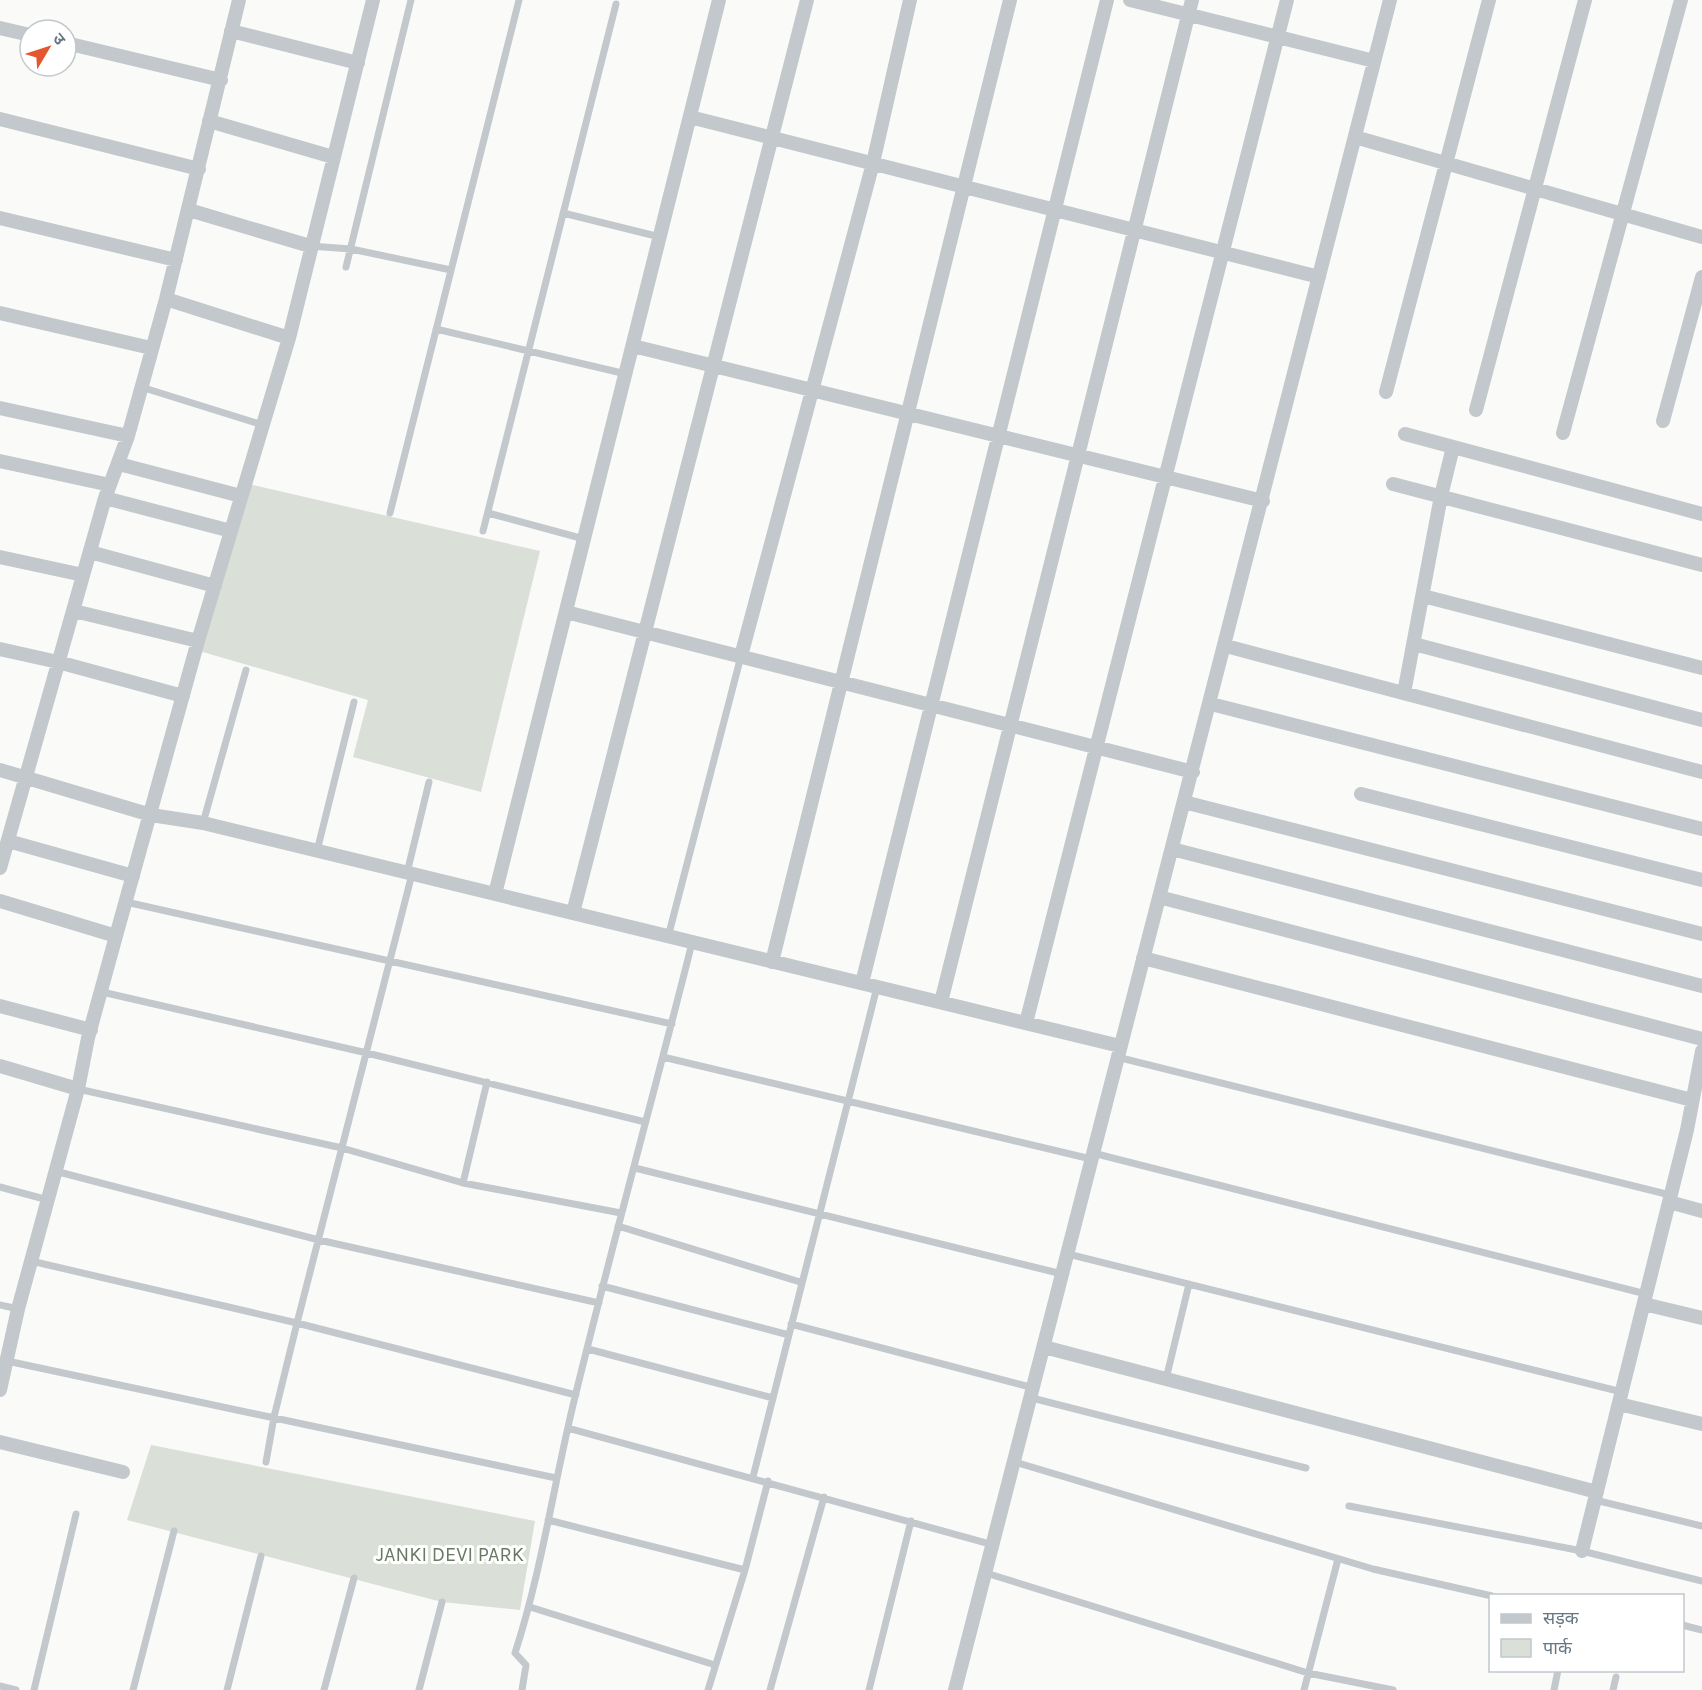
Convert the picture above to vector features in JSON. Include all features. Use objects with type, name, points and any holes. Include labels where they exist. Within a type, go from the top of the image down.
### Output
[{"type":"street","points":[[0,868],[105,498],[128,436],[166,299],[221,80],[238,0]]},
{"type":"street","points":[[0,1390],[3,1360],[78,1089],[116,936],[198,641],[289,338],[310,246],[373,0]]},
{"type":"street","points":[[495,894],[719,0]]},
{"type":"street","points":[[573,913],[807,0]]},
{"type":"street","points":[[741,656],[873,163],[910,0]]},
{"type":"street","points":[[772,962],[1010,0]]},
{"type":"street","points":[[862,983],[1107,0]]},
{"type":"street","points":[[1130,0],[1374,61]]},
{"type":"street","points":[[940,1002],[1192,0]]},
{"type":"street","points":[[1026,1023],[1287,0]]},
{"type":"street","points":[[960,1689],[986,1573],[1118,1051],[1226,646],[1390,0]]},
{"type":"street","points":[[1386,392],[1444,163],[1489,0]]},
{"type":"street","points":[[1476,410],[1585,0]]},
{"type":"street","points":[[1563,433],[1681,0]]},
{"type":"street","points":[[0,28],[18,32]]},
{"type":"street","points":[[231,31],[358,63]]},
{"type":"street","points":[[78,46],[221,80]]},
{"type":"street","points":[[690,117],[1319,276]]},
{"type":"street","points":[[0,119],[199,169]]},
{"type":"street","points":[[210,121],[333,157]]},
{"type":"street","points":[[1354,137],[1702,237]]},
{"type":"street","points":[[189,210],[310,246]]},
{"type":"street","points":[[0,218],[176,260]]},
{"type":"street","points":[[1663,421],[1702,277]]},
{"type":"street","points":[[166,299],[289,338]]},
{"type":"street","points":[[0,313],[151,348]]},
{"type":"street","points":[[633,346],[1263,501]]},
{"type":"street","points":[[0,408],[128,436]]},
{"type":"street","points":[[1405,434],[1702,514]]},
{"type":"street","points":[[1404,693],[1441,496],[1453,447]]},
{"type":"street","points":[[0,461],[110,485]]},
{"type":"street","points":[[119,464],[242,496]]},
{"type":"street","points":[[1393,484],[1702,565]]},
{"type":"street","points":[[105,498],[231,531]]},
{"type":"street","points":[[90,552],[215,586]]},
{"type":"street","points":[[0,556],[83,575]]},
{"type":"street","points":[[1422,596],[1702,668]]},
{"type":"street","points":[[74,611],[198,641]]},
{"type":"street","points":[[566,612],[1193,772]]},
{"type":"street","points":[[1413,644],[1702,720]]},
{"type":"street","points":[[1226,646],[1702,772]]},
{"type":"street","points":[[0,649],[58,662],[183,696]]},
{"type":"street","points":[[1210,704],[1702,829]]},
{"type":"street","points":[[0,770],[151,815],[202,823],[940,1002],[1026,1023],[1118,1051]]},
{"type":"street","points":[[1361,794],[1702,880]]},
{"type":"street","points":[[1184,802],[1702,934]]},
{"type":"street","points":[[8,841],[133,876]]},
{"type":"street","points":[[1172,849],[1702,986]]},
{"type":"street","points":[[1159,897],[1702,1039]]},
{"type":"street","points":[[0,901],[116,936]]},
{"type":"street","points":[[1143,958],[1695,1105]]},
{"type":"street","points":[[0,1006],[91,1030]]},
{"type":"street","points":[[1582,1551],[1695,1105],[1702,1051]]},
{"type":"street","points":[[0,1066],[78,1089]]},
{"type":"street","points":[[1670,1199],[1702,1211]]},
{"type":"street","points":[[1645,1299],[1702,1318]]},
{"type":"street","points":[[1044,1347],[1596,1496]]},
{"type":"street","points":[[1620,1398],[1702,1424]]},
{"type":"street","points":[[0,1442],[123,1472]]},
{"type":"lane","points":[[346,267],[411,0]]},
{"type":"lane","points":[[390,513],[519,0]]},
{"type":"lane","points":[[483,531],[616,4]]},
{"type":"lane","points":[[563,213],[660,237]]},
{"type":"lane","points":[[310,246],[351,249],[451,270]]},
{"type":"lane","points":[[436,329],[626,374]]},
{"type":"lane","points":[[141,387],[263,425]]},
{"type":"lane","points":[[488,513],[584,539]]},
{"type":"lane","points":[[668,937],[741,656]]},
{"type":"lane","points":[[202,823],[246,670]]},
{"type":"lane","points":[[317,851],[354,702]]},
{"type":"lane","points":[[266,1462],[274,1417],[297,1323],[390,962],[429,782]]},
{"type":"lane","points":[[126,902],[672,1024]]},
{"type":"lane","points":[[522,1690],[526,1665],[515,1653],[530,1607],[556,1478],[602,1286],[635,1168],[692,943]]},
{"type":"lane","points":[[753,1477],[800,1282],[877,987]]},
{"type":"lane","points":[[102,992],[367,1053],[645,1122]]},
{"type":"lane","points":[[1118,1051],[1670,1199]]},
{"type":"lane","points":[[663,1057],[1092,1156],[1645,1299]]},
{"type":"lane","points":[[463,1183],[487,1082]]},
{"type":"lane","points":[[78,1089],[342,1148],[463,1183],[621,1213]]},
{"type":"lane","points":[[635,1168],[820,1212],[1062,1274]]},
{"type":"lane","points":[[55,1172],[319,1240],[599,1303]]},
{"type":"lane","points":[[0,1187],[48,1200]]},
{"type":"lane","points":[[618,1226],[800,1282]]},
{"type":"lane","points":[[1068,1254],[1620,1398]]},
{"type":"lane","points":[[31,1261],[297,1323],[576,1395]]},
{"type":"lane","points":[[1166,1379],[1189,1284]]},
{"type":"lane","points":[[602,1286],[789,1335]]},
{"type":"lane","points":[[0,1305],[18,1309]]},
{"type":"lane","points":[[791,1324],[1306,1468]]},
{"type":"lane","points":[[588,1349],[773,1398]]},
{"type":"lane","points":[[3,1360],[556,1478]]},
{"type":"lane","points":[[568,1428],[768,1481],[994,1545]]},
{"type":"lane","points":[[1015,1462],[1338,1559],[1489,1595]]},
{"type":"lane","points":[[708,1690],[745,1570],[768,1481]]},
{"type":"lane","points":[[1596,1496],[1702,1526]]},
{"type":"lane","points":[[770,1690],[824,1497]]},
{"type":"lane","points":[[1349,1506],[1582,1551],[1702,1581]]},
{"type":"lane","points":[[34,1690],[76,1514]]},
{"type":"lane","points":[[548,1520],[745,1570]]},
{"type":"lane","points":[[869,1690],[911,1521]]},
{"type":"lane","points":[[133,1690],[174,1531]]},
{"type":"lane","points":[[227,1690],[261,1556]]},
{"type":"lane","points":[[1304,1690],[1338,1559]]},
{"type":"lane","points":[[986,1573],[1308,1673],[1393,1690]]},
{"type":"lane","points":[[324,1690],[354,1578]]},
{"type":"lane","points":[[420,1690],[442,1602]]},
{"type":"lane","points":[[530,1607],[715,1665]]},
{"type":"lane","points":[[1684,1625],[1702,1630]]},
{"type":"lane","points":[[1554,1690],[1558,1672]]},
{"type":"lane","points":[[1613,1690],[1616,1677]]},
{"type":"lane","points":[[0,1686],[16,1690]]},
{"type":"green space","points":[[244,483],[540,551],[481,792],[353,757],[368,700],[196,650]]},
{"type":"green space","name":"JANKI DEVI PARK","points":[[151,1445],[535,1521],[520,1610],[442,1602],[127,1520]]}]
